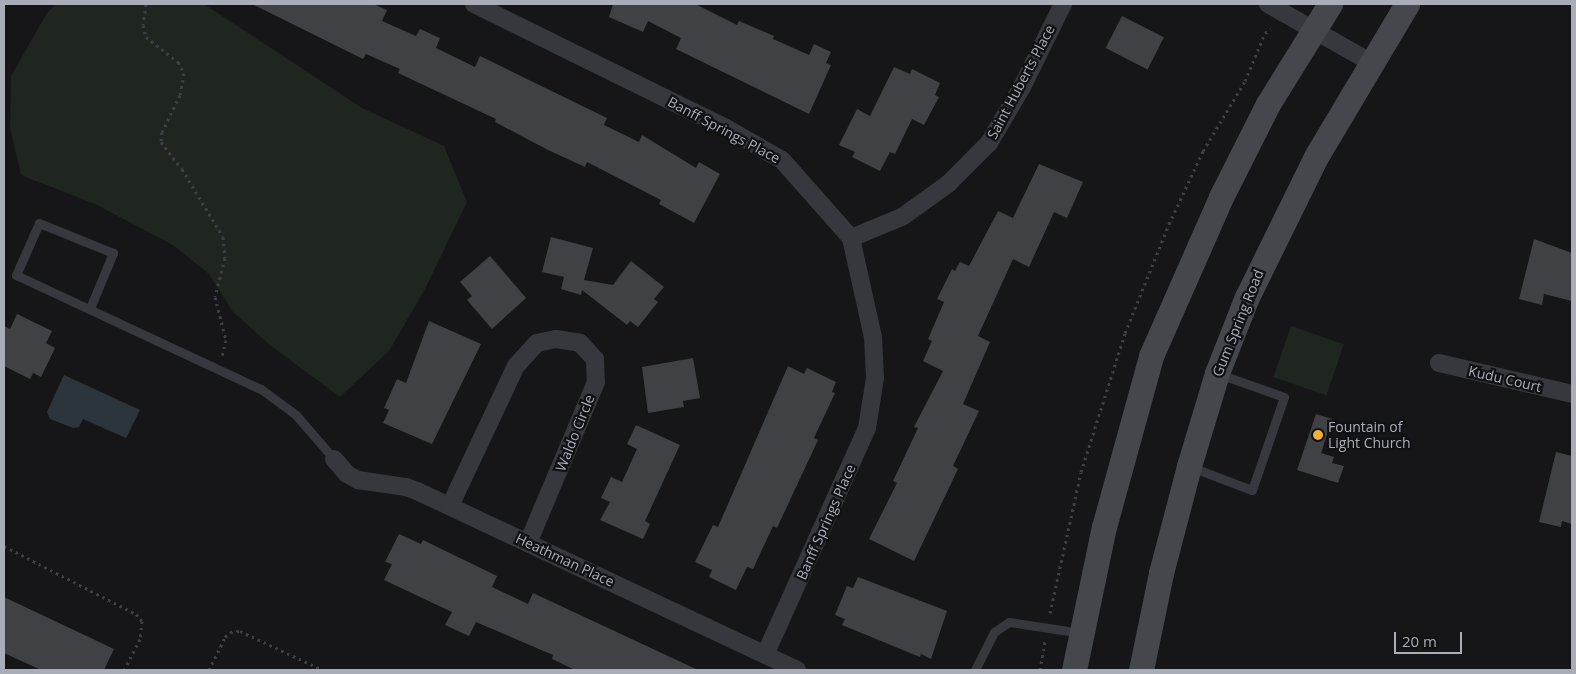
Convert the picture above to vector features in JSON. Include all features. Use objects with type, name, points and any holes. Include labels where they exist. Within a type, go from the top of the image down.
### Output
[{"type":"main road","points":[[1074,670],[1106,518],[1151,356],[1221,197],[1268,104],[1330,4]]},
{"type":"main road","name":"Gum Spring Road","points":[[1141,670],[1161,573],[1189,466],[1217,373],[1247,296],[1280,227],[1370,62],[1407,4]]},
{"type":"street","name":"Banff Springs Place","points":[[474,4],[726,128],[782,160],[851,238],[873,337],[875,378],[867,428],[766,653]]},
{"type":"street","name":"Saint Huberts Place","points":[[851,238],[902,217],[948,184],[989,143],[1022,87],[1063,4]]},
{"type":"street","points":[[1268,4],[1315,28],[1370,62]]},
{"type":"street","name":"Waldo Circle","points":[[450,506],[516,366],[537,343],[556,339],[580,343],[596,359],[596,382],[528,543]]},
{"type":"street","name":"Kudu Court","points":[[1438,363],[1572,394]]},
{"type":"street","name":"Heathman Place","points":[[334,459],[346,474],[358,480],[406,487],[450,506],[766,653],[796,670]]},
{"type":"lane","points":[[90,308],[113,253],[39,222],[16,275],[218,368],[279,400],[334,459]]},
{"type":"lane","points":[[1189,466],[1252,490],[1284,397],[1217,373]]},
{"type":"lane","points":[[975,670],[988,640],[1001,626],[1009,622],[1048,626],[1082,633]]},
{"type":"path","points":[[146,4],[143,24],[146,38],[178,62],[184,73],[180,95],[162,132],[161,142],[177,162],[223,237],[225,258],[215,298],[226,340],[218,368]]},
{"type":"path","points":[[1040,670],[1081,472],[1125,333],[1169,224],[1199,159],[1245,81],[1265,33],[1271,29]]},
{"type":"path","points":[[4,546],[136,614],[142,621],[140,639],[124,670]]},
{"type":"path","points":[[208,670],[227,634],[240,632],[323,670]]},
{"type":"shaded area","points":[[56,4],[204,4],[362,108],[444,146],[467,202],[425,289],[389,351],[340,397],[271,346],[233,312],[209,274],[173,245],[95,204],[21,175],[10,128],[11,76],[47,13]]},
{"type":"shaded area","points":[[1291,326],[1344,344],[1326,395],[1273,377]]},
{"type":"shaded area","points":[[64,375],[140,410],[126,438],[83,419],[79,427],[73,428],[50,419],[47,412]]},
{"type":"building","points":[[252,4],[373,4],[387,10],[382,21],[416,36],[420,29],[440,38],[436,48],[475,67],[480,56],[607,118],[604,125],[639,142],[642,135],[696,168],[699,162],[720,174],[694,223],[659,204],[661,200],[587,162],[585,167],[548,150],[495,122],[496,119],[398,73],[400,69],[366,54],[363,59]]},
{"type":"building","points":[[613,4],[695,4],[737,25],[739,21],[774,36],[773,39],[809,55],[814,44],[831,52],[826,63],[831,65],[809,114],[676,49],[681,38],[648,21],[643,32],[609,17]]},
{"type":"building","points":[[1122,16],[1164,37],[1148,69],[1106,48]]},
{"type":"building","points":[[894,67],[910,74],[912,69],[940,83],[935,95],[939,97],[924,125],[912,119],[895,154],[890,152],[880,171],[852,157],[855,152],[839,145],[857,109],[870,116]]},
{"type":"building","points":[[1039,164],[1083,182],[1067,218],[1054,212],[1029,267],[1013,259],[978,336],[990,342],[963,404],[979,411],[953,466],[958,469],[914,561],[869,539],[897,483],[893,481],[918,428],[914,427],[943,371],[923,361],[932,341],[928,339],[944,302],[937,299],[952,269],[955,271],[960,262],[969,266],[998,211],[1013,218]]},
{"type":"building","points":[[551,237],[593,248],[584,280],[613,285],[631,261],[664,287],[654,299],[658,302],[638,327],[630,321],[627,325],[582,290],[581,295],[561,289],[564,277],[542,272]]},
{"type":"building","points":[[1534,239],[1572,253],[1572,301],[1544,294],[1542,305],[1519,299]]},
{"type":"building","points":[[490,256],[526,298],[492,329],[467,300],[472,296],[460,282]]},
{"type":"building","points":[[17,314],[52,331],[46,343],[55,348],[41,377],[33,373],[30,379],[4,366],[4,326],[10,329]]},
{"type":"building","points":[[429,321],[481,344],[432,444],[383,423],[389,410],[384,408],[397,379],[406,383]]},
{"type":"building","points":[[693,358],[700,398],[683,401],[684,407],[648,413],[642,367]]},
{"type":"building","points":[[788,366],[804,374],[807,368],[836,382],[832,392],[835,393],[814,438],[818,440],[777,528],[773,526],[753,569],[747,567],[736,590],[709,577],[712,570],[695,562],[713,525],[718,527]]},
{"type":"building","name":"Fountain of Light Church","points":[[1316,414],[1332,419],[1321,453],[1334,457],[1332,463],[1344,466],[1338,483],[1297,470]]},
{"type":"building","points":[[636,425],[680,445],[645,521],[650,524],[643,539],[600,520],[610,502],[601,498],[611,477],[622,482],[637,449],[627,444]]},
{"type":"building","points":[[1556,452],[1572,456],[1572,524],[1562,521],[1561,527],[1539,522]]},
{"type":"building","points":[[399,534],[421,544],[423,540],[497,576],[492,587],[528,604],[533,593],[698,670],[575,670],[552,659],[553,655],[476,622],[469,636],[445,625],[452,612],[384,580],[392,564],[385,562]]},
{"type":"building","points":[[858,577],[947,611],[931,659],[921,654],[920,657],[842,625],[845,619],[835,615],[847,586],[853,588]]},
{"type":"building","points":[[4,597],[114,649],[104,670],[41,670],[4,653]]},
{"type":"place","name":"Fountain of Light Church","points":[[1318,435]]}]
